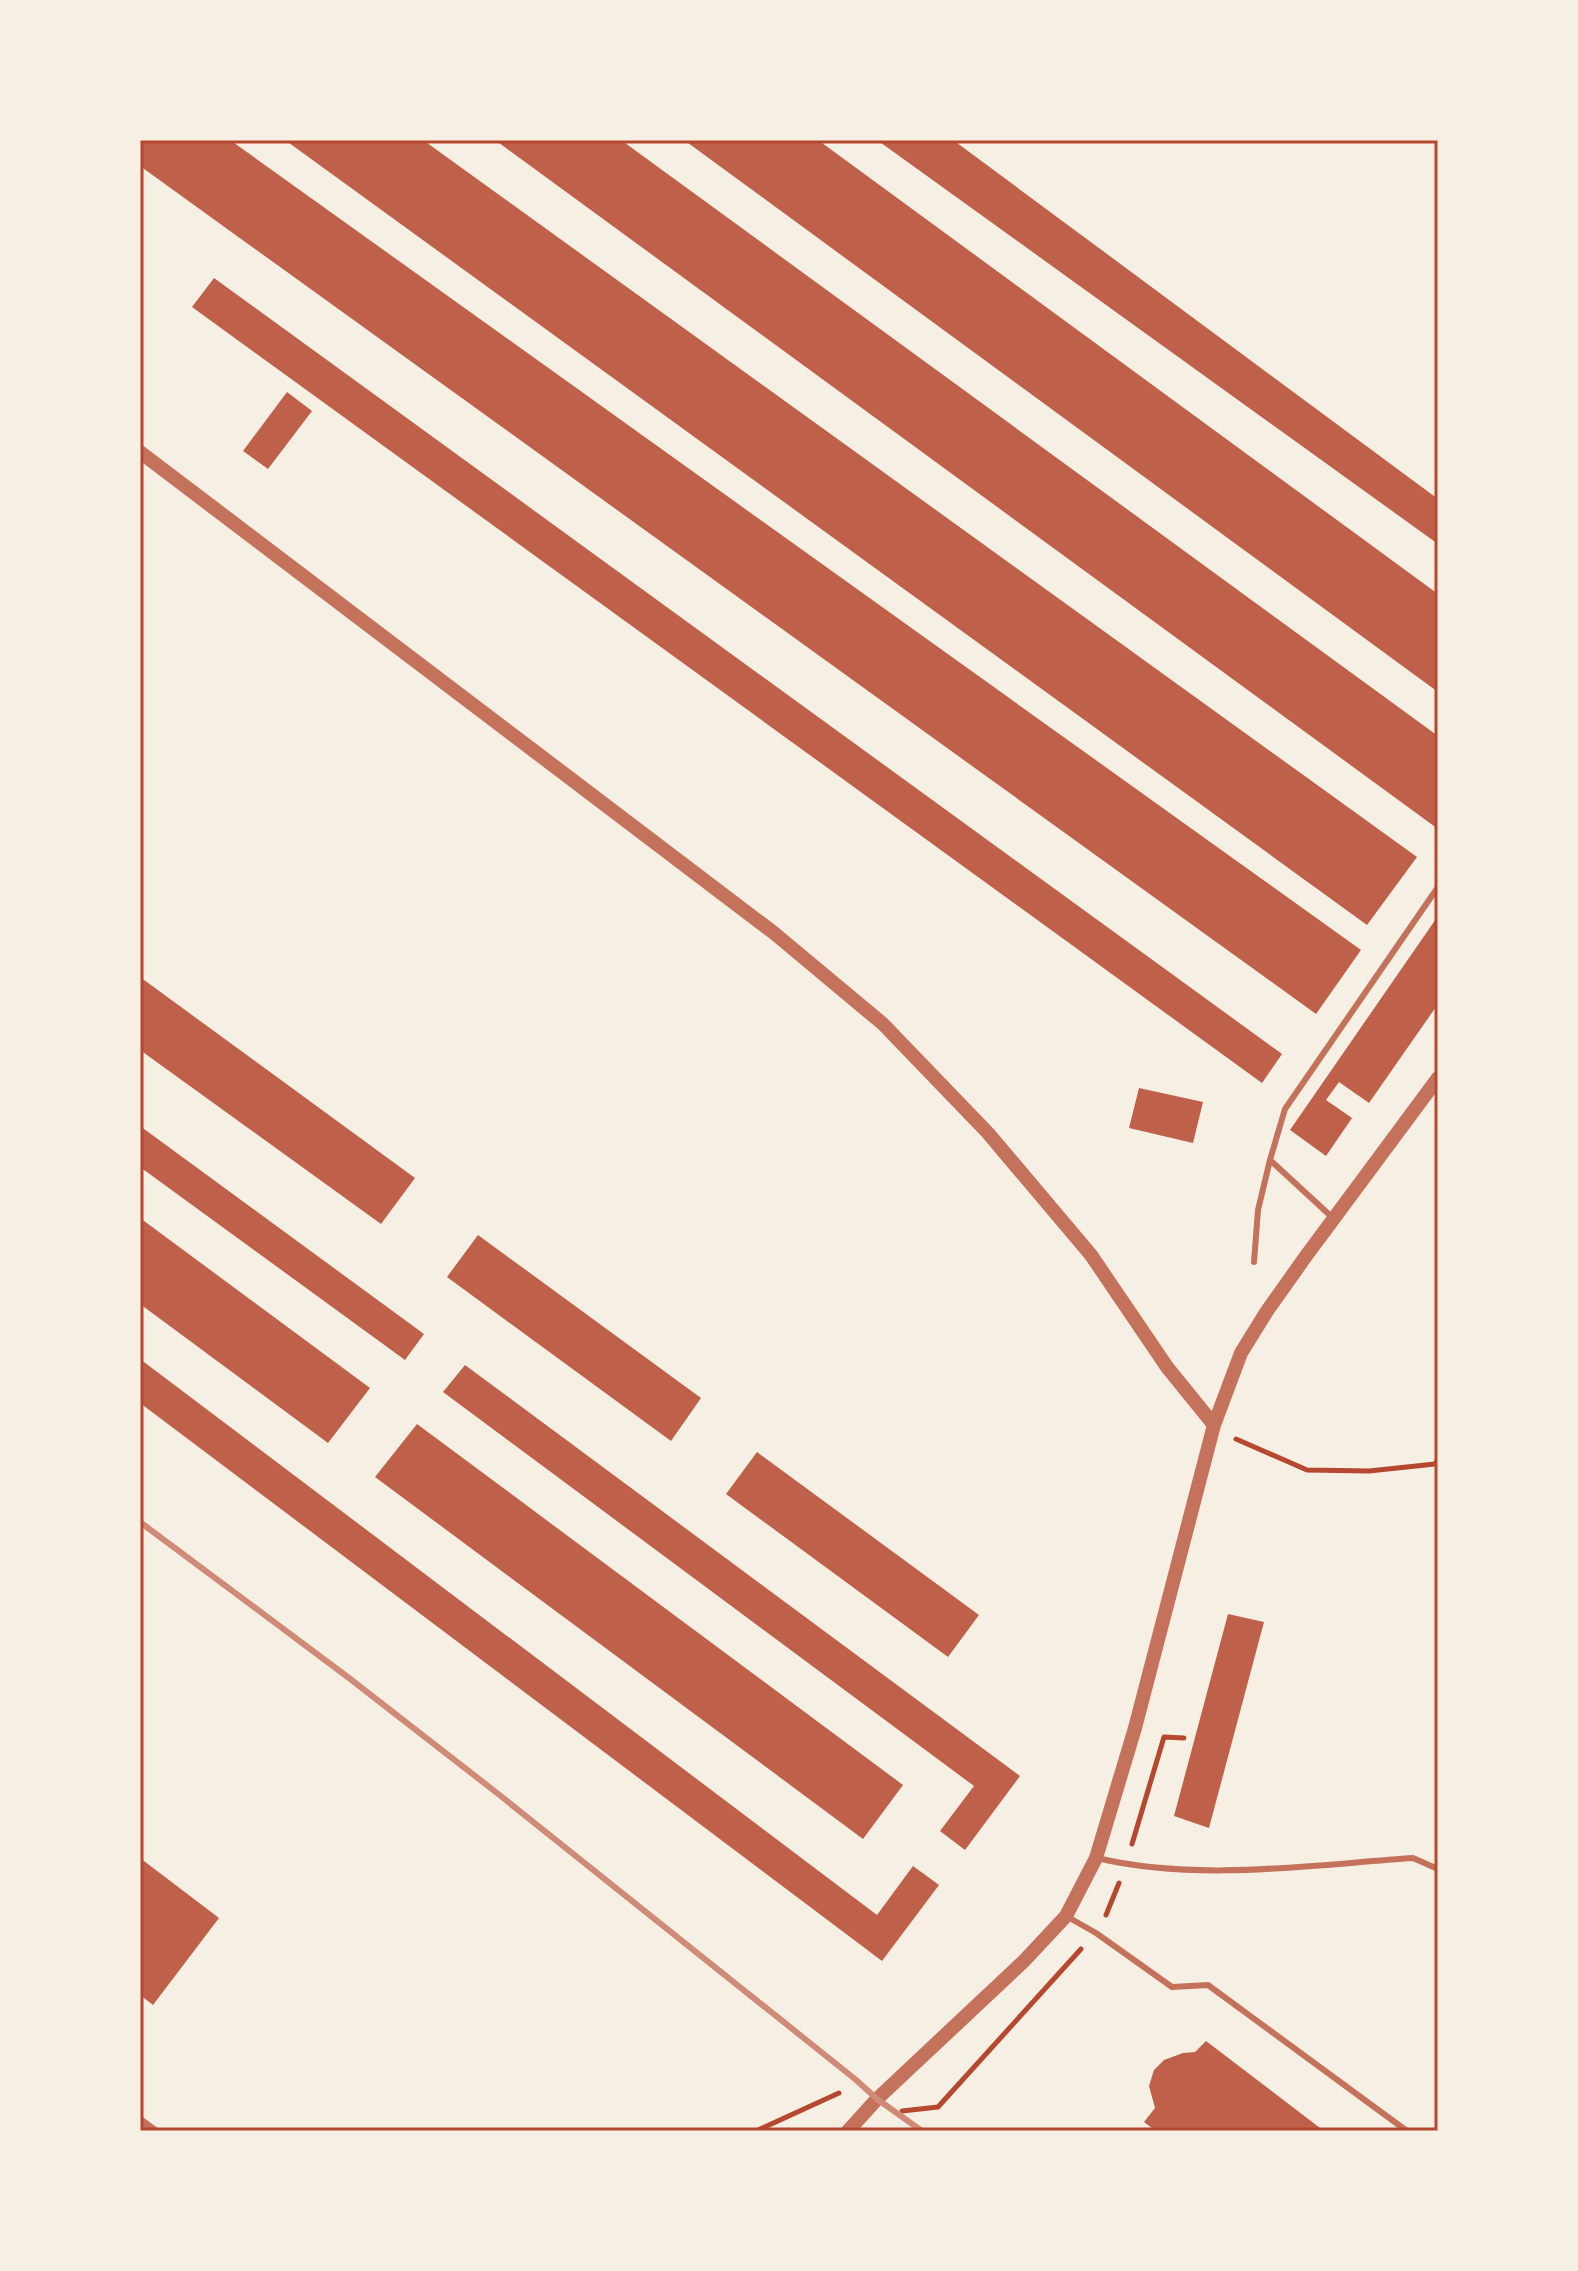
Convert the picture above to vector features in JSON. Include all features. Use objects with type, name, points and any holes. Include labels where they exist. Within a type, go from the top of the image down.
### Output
[{"type":"street","points":[[140,452],[774,933],[883,1024],[988,1133],[1091,1255],[1167,1367],[1214,1425]]},
{"type":"street","points":[[848,2131],[877,2099],[1024,1961],[1066,1916],[1096,1858],[1135,1728],[1214,1425],[1241,1353],[1267,1311],[1334,1219],[1436,1086]]},
{"type":"street","points":[[140,2120],[155,2131]]},
{"type":"lane","points":[[1254,1262],[1258,1210],[1285,1109],[1438,887]]},
{"type":"lane","points":[[1270,1160],[1334,1219]]},
{"type":"lane","points":[[1096,1858],[1178,1871],[1413,1858],[1438,1869]]},
{"type":"lane","points":[[1066,1916],[1096,1933],[1172,1987],[1208,1985],[1407,2131]]},
{"type":"path","points":[[1214,1425],[1246,1445],[1307,1470],[1369,1471],[1435,1464],[1438,1459]]},
{"type":"path","points":[[756,2131],[839,2093]]},
{"type":"building","points":[[140,140],[230,140],[1361,950],[1316,1014],[140,166]]},
{"type":"building","points":[[285,140],[423,140],[1417,857],[1367,925]]},
{"type":"building","points":[[495,140],[621,140],[1438,736],[1438,829]]},
{"type":"building","points":[[684,140],[818,140],[1438,594],[1438,692]]},
{"type":"building","points":[[877,140],[953,140],[1438,499],[1438,544]]},
{"type":"building","points":[[214,278],[1282,1054],[1262,1083],[192,307]]},
{"type":"building","points":[[287,392],[312,411],[268,469],[243,451]]},
{"type":"building","points":[[1438,916],[1438,1004],[1369,1103],[1339,1082],[1326,1100],[1352,1118],[1326,1156],[1290,1130]]},
{"type":"building","points":[[140,977],[415,1178],[381,1224],[140,1050]]},
{"type":"building","points":[[1139,1088],[1203,1102],[1193,1143],[1129,1128]]},
{"type":"building","points":[[140,1126],[424,1334],[405,1360],[140,1167]]},
{"type":"building","points":[[140,1218],[370,1388],[328,1443],[140,1304]]},
{"type":"building","points":[[478,1235],[701,1398],[671,1441],[447,1277]]},
{"type":"building","points":[[140,1359],[877,1915],[913,1866],[939,1885],[882,1961],[140,1403]]},
{"type":"building","points":[[465,1365],[1020,1776],[965,1850],[940,1831],[974,1786],[443,1392]]},
{"type":"building","points":[[417,1424],[903,1785],[863,1839],[375,1477]]},
{"type":"building","points":[[757,1452],[979,1615],[948,1657],[726,1494]]},
{"type":"building","points":[[1228,1614],[1264,1622],[1209,1828],[1174,1816]]},
{"type":"building","points":[[140,1858],[219,1918],[153,2005],[140,1995]]},
{"type":"building","points":[[1206,2041],[1324,2131],[1156,2131],[1144,2122],[1155,2108],[1149,2086],[1154,2070],[1164,2060],[1195,2052]]},
{"type":"railway","points":[[140,1522],[497,1793],[877,2099],[922,2131]]}]
